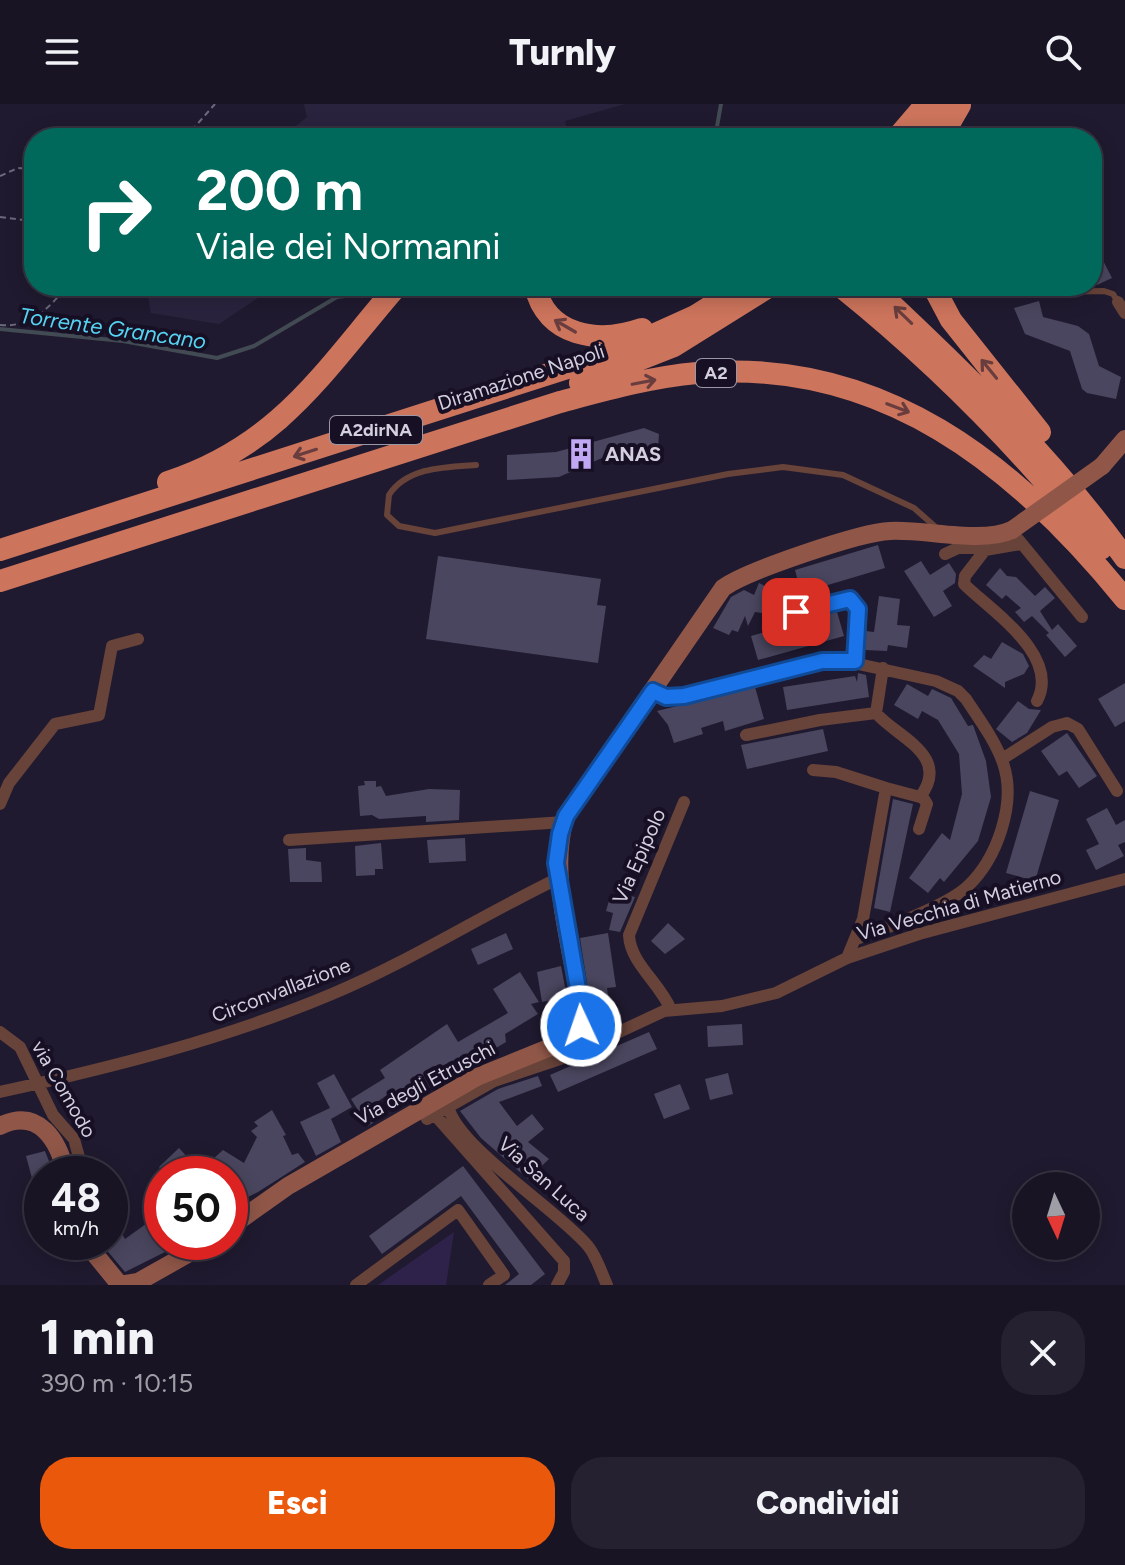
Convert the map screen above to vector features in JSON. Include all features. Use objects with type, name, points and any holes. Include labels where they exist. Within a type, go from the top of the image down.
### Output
[{"type":"highway","points":[[906,128],[926,104]]},
{"type":"highway","points":[[927,128],[947,104]]},
{"type":"highway","points":[[947,128],[961,104]]},
{"type":"highway","points":[[0,536],[180,478],[220,460],[301,401],[389,296]]},
{"type":"highway","points":[[540,296],[549,317],[578,334],[602,338],[626,335],[660,323],[720,296]]},
{"type":"highway","name":"Diramazione Napoli","points":[[0,550],[611,354],[695,316],[726,296]]},
{"type":"highway","name":"Diramazione Napoli","points":[[0,572],[618,370],[674,346],[754,296]]},
{"type":"highway","points":[[862,296],[1019,452],[1125,580]]},
{"type":"highway","points":[[863,296],[1017,426],[1086,505],[1125,558]]},
{"type":"highway","points":[[937,296],[969,344],[1125,539]]},
{"type":"highway","name":"A2","points":[[0,581],[560,402],[673,377],[747,372],[802,379],[869,398],[913,414],[960,439],[1002,470],[1052,514],[1125,599]]},
{"type":"main road","points":[[577,1044],[582,1012],[557,850],[565,819],[712,598],[734,580],[869,534],[889,531],[942,533],[1003,540],[1102,466],[1125,439]]},
{"type":"main road","name":"Via degli Etruschi","points":[[248,1214],[288,1186],[477,1077],[577,1044]]},
{"type":"main road","points":[[0,1126],[18,1120],[39,1125],[58,1143],[62,1156]]},
{"type":"main road","points":[[100,1260],[120,1285],[138,1282],[177,1260]]},
{"type":"street","points":[[945,554],[958,548],[1003,540]]},
{"type":"street","points":[[1003,540],[1082,617]]},
{"type":"street","points":[[1003,540],[965,576],[964,584],[1000,612],[1032,653],[1042,691],[1037,701]]},
{"type":"street","points":[[796,612],[850,599],[858,609],[855,661]]},
{"type":"street","points":[[0,804],[9,783],[55,724],[99,715],[112,646],[138,639]]},
{"type":"street","points":[[653,691],[666,697],[684,696],[822,661],[855,661],[936,681],[958,691],[1002,759],[1007,781],[1005,813],[985,865],[966,887],[948,899],[856,939]]},
{"type":"street","points":[[876,713],[883,668]]},
{"type":"street","points":[[746,735],[807,722],[876,713],[923,752],[928,769],[922,796],[927,804],[919,829]]},
{"type":"street","points":[[1002,759],[1052,727],[1067,723],[1078,729],[1117,791]]},
{"type":"street","points":[[813,770],[836,772],[922,796]]},
{"type":"street","points":[[847,958],[863,919],[886,788]]},
{"type":"street","name":"Via Epipolo","points":[[671,1010],[664,993],[631,950],[629,935],[684,802]]},
{"type":"street","points":[[360,827],[565,819]]},
{"type":"street","points":[[289,840],[565,819]]},
{"type":"street","name":"Circonvallazione","points":[[0,1092],[210,1039],[332,994],[487,919],[559,878]]},
{"type":"street","name":"Via Vecchia di Matierno","points":[[557,1285],[564,1272],[564,1261],[431,1117],[494,1081],[577,1044],[671,1010],[722,1006],[776,993],[847,958],[976,917],[1125,879]]},
{"type":"street","name":"via Comodo","points":[[0,1032],[20,1047],[53,1115],[74,1139],[79,1156]]},
{"type":"street","name":"Via San Luca","points":[[448,1106],[452,1119],[473,1142],[587,1244],[607,1285]]},
{"type":"street","points":[[356,1285],[458,1210],[504,1275],[489,1285]]},
{"type":"lane","points":[[1102,291],[1113,294],[1122,307]]},
{"type":"lane","points":[[476,465],[441,467],[403,480],[389,495],[387,515],[399,526],[435,533],[728,474],[783,467],[843,475],[914,508],[942,533]]},
{"type":"path","points":[[194,128],[215,104]]},
{"type":"path","points":[[0,176],[24,168]]},
{"type":"path","points":[[0,217],[24,221]]},
{"type":"path","points":[[0,325],[21,325],[50,308],[59,296]]},
{"type":"shaded area","points":[[304,104],[625,104],[565,121],[567,128],[293,128],[307,117]]},
{"type":"shaded area","points":[[148,296],[261,296],[219,324],[151,313]]},
{"type":"shaded area","points":[[454,1232],[446,1285],[378,1285]]},
{"type":"building","points":[[1102,258],[1112,278],[1102,283]]},
{"type":"building","points":[[1039,301],[1043,317],[1078,326],[1089,334],[1099,366],[1121,377],[1116,399],[1087,393],[1082,389],[1070,351],[1025,334],[1014,308]]},
{"type":"building","name":"ANAS","points":[[644,428],[659,434],[658,448],[651,454],[602,458],[559,477],[507,480],[507,455],[556,452]]},
{"type":"building","points":[[878,545],[885,568],[801,593],[795,570]]},
{"type":"building","points":[[438,556],[601,579],[597,605],[606,606],[598,663],[426,639]]},
{"type":"building","points":[[921,561],[930,575],[949,563],[956,574],[955,583],[943,591],[952,606],[934,617],[904,571]]},
{"type":"building","points":[[1000,568],[1007,576],[1016,577],[1035,596],[1045,587],[1055,598],[1040,611],[1052,630],[1058,624],[1077,646],[1065,657],[1046,635],[1049,633],[1032,616],[1024,622],[1015,612],[1021,608],[1006,595],[1002,599],[986,585]]},
{"type":"building","points":[[759,583],[780,594],[771,614],[755,612],[748,626],[745,616],[738,632],[732,630],[729,635],[713,628],[731,597],[744,590],[754,595]]},
{"type":"building","points":[[879,596],[900,599],[897,625],[910,626],[907,648],[888,645],[887,651],[865,650],[866,631],[874,632]]},
{"type":"building","points":[[837,612],[844,636],[758,660],[751,636]]},
{"type":"building","points":[[1002,642],[1023,654],[1029,666],[1024,674],[1005,682],[1005,688],[973,666],[984,655],[991,659]]},
{"type":"building","points":[[858,673],[866,675],[869,697],[787,710],[783,687],[855,676],[857,682]]},
{"type":"building","points":[[1125,683],[1125,721],[1115,727],[1098,699]]},
{"type":"building","points":[[907,684],[928,696],[932,689],[951,698],[968,726],[973,725],[986,761],[991,797],[978,841],[944,882],[940,878],[928,893],[909,878],[942,833],[950,840],[962,794],[959,754],[938,720],[922,711],[918,719],[894,705]]},
{"type":"building","points":[[755,687],[764,719],[725,731],[723,721],[701,728],[703,734],[674,743],[668,725],[657,711]]},
{"type":"building","points":[[1018,701],[1029,709],[1041,710],[1027,733],[1012,742],[996,729]]},
{"type":"building","points":[[823,729],[828,751],[747,769],[741,745]]},
{"type":"building","points":[[1067,733],[1097,776],[1079,788],[1067,771],[1059,776],[1041,751]]},
{"type":"building","points":[[364,781],[376,781],[376,787],[381,786],[386,796],[429,789],[460,790],[459,820],[426,822],[426,816],[379,819],[372,815],[360,816],[358,786],[365,785]]},
{"type":"building","points":[[1030,791],[1059,800],[1035,881],[1006,873]]},
{"type":"building","points":[[893,799],[913,804],[890,912],[874,908]]},
{"type":"building","points":[[1107,808],[1116,825],[1125,820],[1125,842],[1118,845],[1124,856],[1096,870],[1086,850],[1099,844],[1086,819]]},
{"type":"building","points":[[465,838],[466,861],[429,863],[427,840]]},
{"type":"building","points":[[381,843],[383,869],[375,869],[375,875],[356,876],[355,846]]},
{"type":"building","points":[[306,848],[306,860],[321,862],[322,882],[290,882],[288,849]]},
{"type":"building","points":[[618,893],[635,897],[620,932],[609,930],[613,913],[606,911],[610,897],[616,898]]},
{"type":"building","points":[[668,923],[685,939],[665,954],[651,941]]},
{"type":"building","points":[[506,933],[513,949],[478,965],[471,949]]},
{"type":"building","points":[[608,933],[616,987],[607,988],[612,1025],[595,1033],[580,938]]},
{"type":"building","points":[[561,966],[567,997],[542,1002],[537,972]]},
{"type":"building","points":[[520,972],[539,1002],[531,1004],[538,1014],[505,1034],[506,1042],[402,1105],[393,1091],[377,1102],[385,1115],[368,1126],[351,1099],[385,1078],[380,1070],[447,1024],[458,1042],[508,1013],[493,989]]},
{"type":"building","points":[[742,1024],[743,1045],[708,1047],[707,1026]]},
{"type":"building","points":[[649,1032],[657,1049],[558,1092],[550,1075]]},
{"type":"building","points":[[728,1073],[733,1094],[710,1100],[705,1079]]},
{"type":"building","points":[[334,1074],[352,1107],[331,1119],[341,1142],[316,1156],[300,1122],[330,1108],[317,1083]]},
{"type":"building","points":[[538,1076],[542,1086],[499,1102],[517,1126],[532,1114],[544,1129],[528,1142],[549,1159],[528,1179],[481,1138],[460,1111],[498,1089]]},
{"type":"building","points":[[680,1084],[690,1109],[664,1119],[654,1094]]},
{"type":"building","points":[[272,1110],[286,1135],[283,1136],[292,1155],[298,1153],[305,1162],[248,1197],[248,1156],[257,1137],[251,1131],[258,1126],[254,1122]]},
{"type":"building","points":[[179,1148],[186,1156],[171,1156]]},
{"type":"building","points":[[223,1150],[233,1156],[216,1156]]},
{"type":"building","points":[[45,1151],[47,1156],[26,1156]]},
{"type":"building","points":[[463,1166],[545,1274],[531,1285],[505,1285],[519,1274],[461,1196],[382,1254],[369,1236]]},
{"type":"building","points":[[144,1225],[144,1260],[149,1260],[125,1272],[115,1260],[128,1260],[128,1237]]},
{"type":"waterway","name":"Torrente Grancano","points":[[717,128],[721,104]]},
{"type":"waterway","name":"Torrente Grancano","points":[[0,329],[123,341],[217,358],[254,346],[337,297],[345,296]]},
{"type":"place","name":"ANAS","points":[[581,454]]},
{"type":"route","points":[[581,1026],[582,1012],[556,863],[566,816],[653,691],[666,697],[684,696],[822,661],[855,661],[858,609],[850,599],[796,612]]}]
